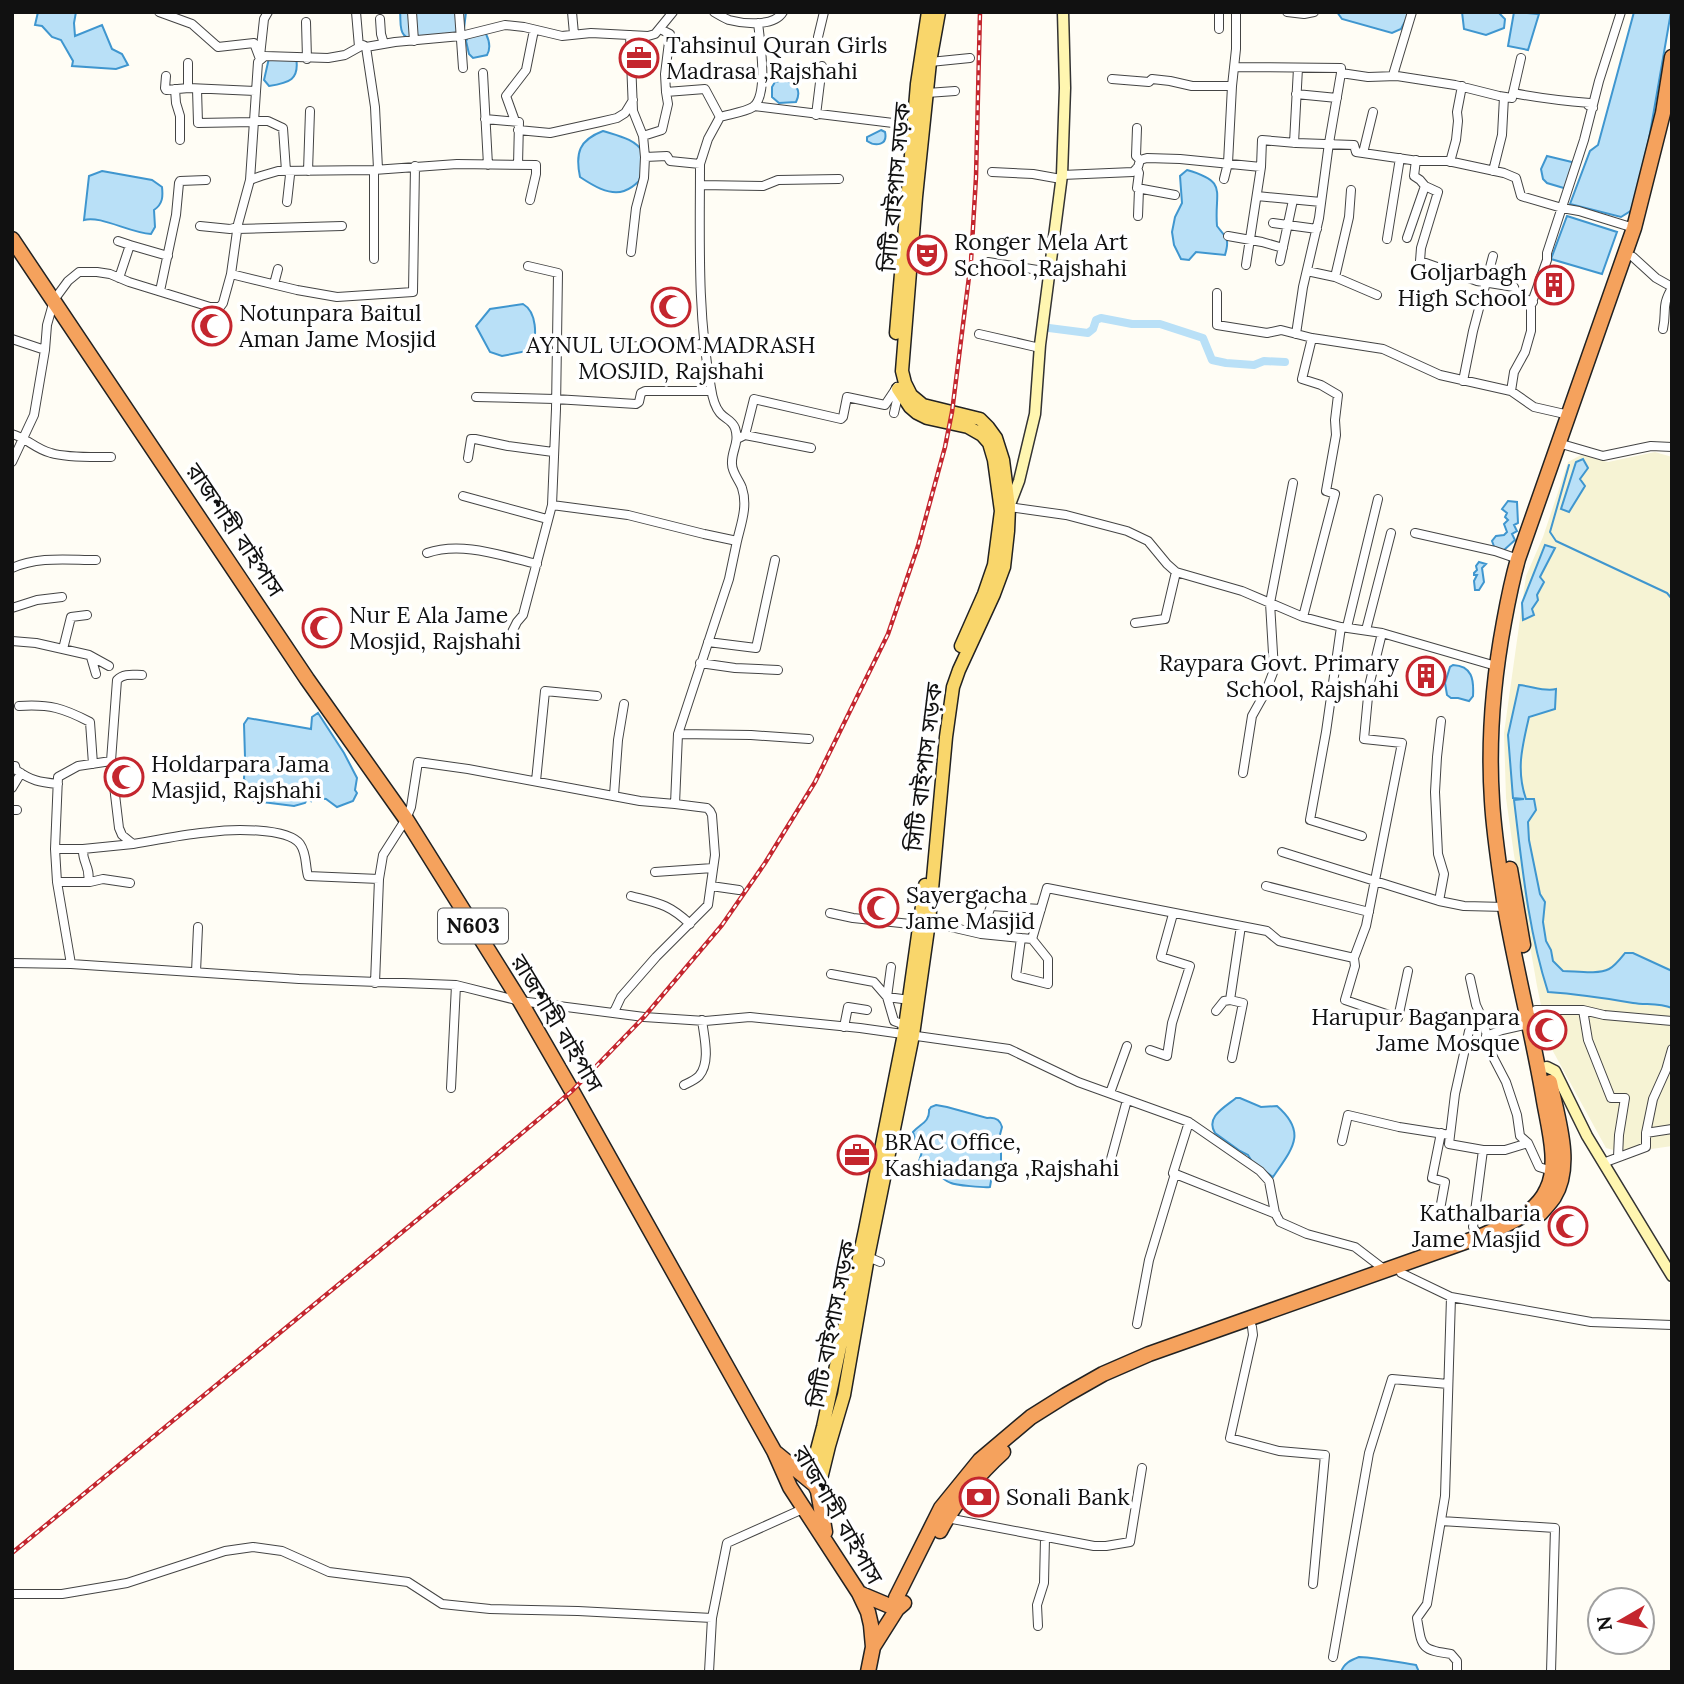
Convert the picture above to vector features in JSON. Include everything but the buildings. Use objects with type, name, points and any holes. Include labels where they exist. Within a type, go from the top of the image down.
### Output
[{"type":"highway","points":[[897,1609],[896,1598],[941,1507],[980,1460],[1031,1417],[1066,1395],[1103,1374],[1149,1354],[1515,1231],[1538,1216],[1554,1197],[1564,1174],[1563,1148],[1533,1017],[1501,802],[1499,745],[1504,667],[1521,580],[1565,445],[1633,257],[1652,193],[1669,115],[1672,57]]},
{"type":"highway","points":[[1533,1017],[1506,907],[1492,802],[1490,745],[1496,666],[1512,578],[1634,228],[1669,115]]},
{"type":"highway","name":"রাজশাহী বাইপাস","points":[[12,239],[307,679],[406,819],[520,1001],[774,1451],[790,1487],[859,1593],[871,1625],[873,1647]]},
{"type":"highway","points":[[868,1672],[873,1647],[904,1602],[947,1518],[993,1461],[1026,1429],[1150,1363],[1252,1327],[1479,1237],[1514,1221],[1534,1208],[1548,1189],[1552,1171],[1543,1068]]},
{"type":"highway","points":[[774,1451],[815,1485],[818,1491]]},
{"type":"highway","points":[[790,1487],[806,1477]]},
{"type":"highway","name":"সিটি বাইপাস সড়ক","points":[[818,1491],[827,1544]]},
{"type":"highway","points":[[859,1593],[897,1609]]},
{"type":"main road","points":[[806,1477],[814,1461],[833,1382],[909,1035],[910,1000],[925,923],[946,686],[994,565],[1001,511],[989,443],[982,435],[968,427],[917,413],[896,389],[894,369],[899,286],[919,130],[917,84],[928,12]]},
{"type":"main road","name":"সিটি বাইপাস সড়ক","points":[[818,1491],[828,1446],[844,1395],[874,1259],[925,923],[953,687],[1004,566],[1009,507],[1003,460],[996,438],[988,427],[980,419],[923,405],[911,395],[902,371],[919,130],[939,12]]},
{"type":"street","points":[[159,12],[192,24],[218,47],[254,43],[260,59]]},
{"type":"street","points":[[12,461],[34,415],[47,325],[54,300],[68,281],[79,272],[97,272],[210,307],[220,307],[223,303],[231,274],[237,228],[250,180],[258,62],[264,19],[268,12]]},
{"type":"street","points":[[356,12],[375,107],[374,259]]},
{"type":"street","points":[[412,12],[414,41]]},
{"type":"street","points":[[459,12],[463,68]]},
{"type":"street","points":[[572,12],[574,34]]},
{"type":"street","points":[[714,12],[730,20],[758,23],[774,21],[783,12]]},
{"type":"street","points":[[818,37],[824,12]]},
{"type":"street","points":[[1063,12],[1065,89],[1062,177],[1040,348],[1035,414],[1009,507],[1066,514],[1128,531],[1148,541],[1176,572],[1242,590],[1303,617],[1382,633],[1496,666]]},
{"type":"street","points":[[1219,12],[1219,29]]},
{"type":"street","points":[[1224,179],[1228,163],[1236,12]]},
{"type":"street","points":[[1287,12],[1314,12]]},
{"type":"street","points":[[1393,75],[1412,12]]},
{"type":"street","points":[[1510,391],[1514,372],[1525,352],[1531,331],[1532,302],[1547,260],[1546,253],[1584,140],[1621,12]]},
{"type":"street","points":[[260,59],[341,57],[363,47],[461,36],[505,25],[553,35],[591,33],[648,36],[660,29],[669,14]]},
{"type":"street","points":[[380,19],[384,44]]},
{"type":"street","points":[[306,22],[307,59]]},
{"type":"street","points":[[741,437],[733,423],[719,412],[711,391],[704,344],[700,261],[700,164],[708,139],[720,117],[752,108],[757,102],[762,58],[758,23]]},
{"type":"street","points":[[643,136],[662,130],[668,104],[665,74],[670,34],[660,29]]},
{"type":"street","points":[[518,165],[517,126],[506,96],[526,69],[534,30]]},
{"type":"street","points":[[630,35],[633,111],[643,136],[645,157],[631,252]]},
{"type":"street","points":[[930,62],[970,58]]},
{"type":"street","points":[[1341,74],[1368,77],[1393,75],[1462,86],[1512,98],[1521,58]]},
{"type":"street","points":[[188,63],[198,123],[268,121],[283,128],[287,171],[290,175],[287,202]]},
{"type":"street","points":[[816,115],[822,66]]},
{"type":"street","points":[[1234,67],[1341,68],[1317,229],[1296,334]]},
{"type":"street","points":[[1294,143],[1298,68]]},
{"type":"street","points":[[483,73],[488,165]]},
{"type":"street","points":[[166,76],[166,90],[255,91]]},
{"type":"street","points":[[1112,79],[1149,82],[1152,79],[1192,86],[1232,86]]},
{"type":"street","points":[[1450,162],[1456,140],[1462,86]]},
{"type":"street","points":[[175,89],[180,116],[180,140]]},
{"type":"street","points":[[666,92],[705,89],[720,117]]},
{"type":"street","points":[[927,93],[955,91]]},
{"type":"street","points":[[1513,93],[1558,101],[1590,103],[1588,105],[1593,108]]},
{"type":"street","points":[[1296,94],[1337,98]]},
{"type":"street","points":[[1493,171],[1502,135],[1504,97]]},
{"type":"street","points":[[485,119],[550,134],[617,118],[625,113],[633,100]]},
{"type":"street","points":[[754,106],[893,123],[919,130]]},
{"type":"street","points":[[308,171],[310,111]]},
{"type":"street","points":[[1363,153],[1373,112]]},
{"type":"street","points":[[1137,128],[1138,216]]},
{"type":"street","points":[[1247,265],[1261,167],[1262,141],[1354,145],[1356,152],[1450,162],[1504,173],[1516,178],[1521,196],[1634,228]]},
{"type":"street","points":[[645,157],[667,156],[670,160],[700,164]]},
{"type":"street","points":[[992,172],[1062,177],[1122,174],[1133,172],[1138,164],[1147,158],[1261,167]]},
{"type":"street","points":[[1387,239],[1400,158]]},
{"type":"street","points":[[1416,160],[1414,176],[1424,186],[1438,192],[1421,248],[1420,261],[1477,281],[1514,287],[1517,296],[1532,302]]},
{"type":"street","points":[[250,180],[287,171],[376,170],[457,164],[536,165],[530,200]]},
{"type":"street","points":[[231,274],[337,296],[413,292],[415,166]]},
{"type":"street","points":[[160,291],[176,215],[179,183],[206,180]]},
{"type":"street","points":[[700,185],[763,186],[778,180],[839,180]]},
{"type":"street","points":[[1407,238],[1424,186]]},
{"type":"street","points":[[1139,189],[1175,195]]},
{"type":"street","points":[[1335,277],[1349,217],[1351,190]]},
{"type":"street","points":[[1257,196],[1321,202]]},
{"type":"street","points":[[1280,261],[1293,200]]},
{"type":"street","points":[[1273,223],[1317,229]]},
{"type":"street","points":[[200,226],[230,229],[342,226]]},
{"type":"street","points":[[1228,236],[1283,248]]},
{"type":"street","points":[[118,241],[168,256]]},
{"type":"street","points":[[119,278],[130,245]]},
{"type":"street","points":[[1463,381],[1493,256]]},
{"type":"street","points":[[1633,257],[1656,278],[1672,288],[1665,299],[1663,329]]},
{"type":"street","points":[[988,262],[1050,272]]},
{"type":"street","points":[[511,634],[523,615],[537,564],[552,505],[554,469],[558,273],[528,266]]},
{"type":"street","points":[[274,284],[278,269]]},
{"type":"street","points":[[1307,271],[1335,277],[1377,295]]},
{"type":"street","points":[[1217,293],[1217,325],[1267,333],[1281,330],[1312,338],[1383,349],[1440,375],[1510,391],[1534,407],[1569,415]]},
{"type":"street","points":[[979,334],[1040,348]]},
{"type":"street","points":[[1303,617],[1335,494],[1326,491],[1336,435],[1338,395],[1302,379],[1312,338]]},
{"type":"street","points":[[12,339],[45,350]]},
{"type":"street","points":[[615,347],[704,344]]},
{"type":"street","points":[[894,413],[896,389]]},
{"type":"street","points":[[675,804],[678,734],[729,579],[744,510],[742,487],[732,464],[754,399],[841,419],[847,397],[883,405],[896,389]]},
{"type":"street","points":[[475,397],[636,404],[641,393],[645,391],[711,391]]},
{"type":"street","points":[[12,434],[23,437],[33,447],[53,454],[111,457]]},
{"type":"street","points":[[741,437],[811,448]]},
{"type":"street","points":[[468,458],[471,439],[553,452]]},
{"type":"street","points":[[1565,445],[1603,456],[1651,446],[1672,447]]},
{"type":"street","points":[[1243,773],[1252,716],[1275,670],[1270,603],[1293,483]]},
{"type":"street","points":[[463,496],[547,519]]},
{"type":"street","points":[[1362,836],[1310,820],[1344,627],[1378,499]]},
{"type":"street","points":[[552,505],[628,515],[737,541]]},
{"type":"street","points":[[1366,629],[1391,533]]},
{"type":"street","points":[[1415,533],[1495,551],[1518,559]]},
{"type":"street","points":[[427,553],[439,549],[474,550],[537,564]]},
{"type":"street","points":[[12,568],[29,562],[49,560],[96,560]]},
{"type":"street","points":[[708,642],[757,648],[775,560]]},
{"type":"street","points":[[1135,623],[1165,619],[1176,572]]},
{"type":"street","points":[[12,608],[37,600],[62,597]]},
{"type":"street","points":[[62,649],[71,617],[87,615]]},
{"type":"street","points":[[1382,633],[1369,685],[1364,739],[1402,743],[1366,926],[1354,958],[1355,966],[1345,1000],[1398,1018],[1408,971]]},
{"type":"street","points":[[12,641],[36,643],[89,655],[109,666]]},
{"type":"street","points":[[89,655],[96,674]]},
{"type":"street","points":[[700,663],[778,670]]},
{"type":"street","points":[[133,844],[122,835],[119,828],[111,761],[117,680],[121,676],[142,676]]},
{"type":"street","points":[[536,781],[545,691],[597,696]]},
{"type":"street","points":[[19,706],[41,704],[65,710],[90,722],[93,764]]},
{"type":"street","points":[[614,795],[624,704]]},
{"type":"street","points":[[1439,901],[1444,874],[1438,854],[1436,792],[1441,722]]},
{"type":"street","points":[[678,734],[751,734],[809,739]]},
{"type":"street","points":[[71,964],[57,882],[55,849],[58,777],[78,766],[111,761]]},
{"type":"street","points":[[375,983],[379,878],[383,855],[411,807],[418,762],[640,801],[704,807],[710,811],[715,844],[708,905],[656,957],[621,997],[614,1012]]},
{"type":"street","points":[[12,765],[38,782],[58,784]]},
{"type":"street","points":[[12,788],[21,773]]},
{"type":"street","points":[[55,849],[133,844],[211,831],[263,831],[299,842],[305,854],[308,876],[379,878]]},
{"type":"street","points":[[83,849],[83,858],[90,870],[89,882]]},
{"type":"street","points":[[1282,852],[1439,901],[1464,906],[1506,907]]},
{"type":"street","points":[[655,872],[713,868]]},
{"type":"street","points":[[57,882],[103,879],[130,883]]},
{"type":"street","points":[[711,886],[738,890]]},
{"type":"street","points":[[1266,886],[1369,912]]},
{"type":"street","points":[[1032,939],[1047,888],[1267,931],[1279,941],[1354,958]]},
{"type":"street","points":[[631,896],[667,906],[690,924]]},
{"type":"street","points":[[981,934],[991,906],[1041,909]]},
{"type":"street","points":[[830,913],[853,918],[925,923],[981,934],[1032,939],[1048,960],[1048,984],[1016,975],[1021,938]]},
{"type":"street","points":[[1150,1050],[1167,1056],[1172,1023],[1190,966],[1161,957],[1173,914]]},
{"type":"street","points":[[1230,1000],[1241,926]]},
{"type":"street","points":[[196,972],[198,927]]},
{"type":"street","points":[[12,964],[71,964],[375,983],[456,985],[520,1001],[643,1017],[702,1020],[750,1017],[1009,1049],[1078,1082],[1189,1122],[1260,1171],[1269,1181],[1280,1222],[1307,1234],[1355,1247],[1451,1297],[1591,1322],[1672,1325]]},
{"type":"street","points":[[891,967],[887,997],[894,1021],[902,1024],[909,1035]]},
{"type":"street","points":[[831,974],[874,982],[887,997],[910,1000]]},
{"type":"street","points":[[1470,978],[1493,1057],[1506,1082],[1517,1115],[1520,1136],[1528,1143],[1539,1167],[1552,1171]]},
{"type":"street","points":[[450,1088],[456,985]]},
{"type":"street","points":[[1216,1011],[1224,1001],[1242,1003],[1232,1058]]},
{"type":"street","points":[[844,1027],[848,1007],[867,1010]]},
{"type":"street","points":[[1583,1010],[1588,1040],[1611,1098],[1625,1098],[1618,1157]]},
{"type":"street","points":[[1486,1036],[1533,1017],[1583,1010],[1604,1015],[1672,1021]]},
{"type":"street","points":[[1439,1215],[1445,1182],[1432,1178],[1469,1031],[1482,1018]]},
{"type":"street","points":[[684,1085],[698,1076],[705,1062],[702,1020]]},
{"type":"street","points":[[1110,1094],[1127,1046]]},
{"type":"street","points":[[1603,1163],[1646,1147],[1653,1099],[1672,1049]]},
{"type":"street","points":[[1543,1068],[1555,1071],[1587,1136],[1672,1276]]},
{"type":"street","points":[[1108,1170],[1128,1100]]},
{"type":"street","points":[[1342,1141],[1348,1115],[1445,1134]]},
{"type":"street","points":[[1137,1324],[1149,1261],[1189,1122]]},
{"type":"street","points":[[1646,1133],[1672,1129]]},
{"type":"street","points":[[1445,1134],[1449,1144],[1483,1150],[1506,1150],[1528,1143]]},
{"type":"street","points":[[1479,1237],[1473,1227],[1483,1150]]},
{"type":"street","points":[[1175,1174],[1276,1214]]},
{"type":"street","points":[[1451,1297],[1446,1485],[1427,1604],[1417,1618],[1421,1642],[1433,1652],[1451,1654],[1457,1661],[1457,1672]]},
{"type":"street","points":[[1252,1327],[1253,1335],[1230,1438],[1279,1451],[1325,1455],[1314,1584]]},
{"type":"street","points":[[1333,1657],[1369,1453],[1392,1380],[1448,1384]]},
{"type":"street","points":[[947,1518],[1094,1546],[1130,1542],[1142,1468]]},
{"type":"street","points":[[709,1672],[712,1618],[727,1543],[805,1508]]},
{"type":"street","points":[[1441,1521],[1555,1528],[1551,1672]]},
{"type":"street","points":[[1038,1626],[1037,1605],[1044,1583],[1045,1538]]},
{"type":"street","points":[[12,1594],[62,1594],[127,1583],[225,1551],[254,1547],[282,1551],[329,1572],[408,1582],[442,1604],[490,1609],[712,1618]]},
{"type":"shaded area","points":[[1655,452],[1672,457],[1672,1146],[1624,1153],[1606,1148],[1549,1044],[1514,855],[1506,798],[1504,733],[1526,576],[1543,537],[1568,462],[1581,455],[1608,462]]},
{"type":"water","points":[[38,12],[76,12],[75,36],[102,25],[112,49],[122,54],[128,65],[116,69],[72,66],[73,61],[61,40],[52,37],[42,26],[35,25]]},
{"type":"water","points":[[400,12],[466,12],[464,29],[434,39],[416,40],[404,35],[401,30]]},
{"type":"water","points":[[1337,12],[1410,12],[1401,29],[1392,33],[1342,19]]},
{"type":"water","points":[[1462,12],[1498,12],[1505,19],[1504,28],[1486,35],[1464,29]]},
{"type":"water","points":[[1514,12],[1539,14],[1528,50],[1508,46]]},
{"type":"water","points":[[1634,12],[1671,12],[1649,139],[1632,210],[1621,217],[1570,204],[1590,151],[1598,145]]},
{"type":"water","points":[[470,34],[486,34],[489,44],[487,55],[473,58],[469,54],[466,41]]},
{"type":"water","points":[[296,57],[296,71],[292,79],[269,86],[264,80],[269,58]]},
{"type":"water","points":[[783,80],[797,88],[796,102],[779,103],[772,97],[775,82]]},
{"type":"water","points":[[881,130],[885,132],[883,142],[877,144],[867,141],[867,137]]},
{"type":"water","points":[[603,131],[631,141],[643,153],[644,163],[639,181],[624,191],[607,191],[580,177],[578,161],[581,148],[589,139]]},
{"type":"water","points":[[1547,156],[1576,163],[1567,189],[1547,183],[1543,179],[1541,169]]},
{"type":"water","points":[[1187,170],[1209,179],[1217,189],[1217,226],[1227,242],[1225,255],[1196,252],[1189,260],[1181,259],[1174,245],[1172,232],[1182,203],[1180,176]]},
{"type":"water","points":[[102,171],[152,180],[162,187],[162,200],[154,210],[155,227],[151,234],[98,220],[84,220],[89,176]]},
{"type":"water","points":[[1567,216],[1617,232],[1602,274],[1551,259]]},
{"type":"water","points":[[523,304],[531,313],[535,325],[532,350],[502,356],[490,352],[476,326],[490,309]]},
{"type":"water","points":[[1583,459],[1588,468],[1580,479],[1585,486],[1569,512],[1561,509],[1576,462]]},
{"type":"water","points":[[1508,501],[1517,502],[1518,523],[1514,525],[1517,531],[1512,534],[1515,540],[1503,551],[1495,549],[1492,541],[1496,536],[1507,532],[1504,524],[1508,520],[1505,517],[1507,513],[1502,509]]},
{"type":"water","points":[[1545,545],[1555,548],[1540,577],[1544,582],[1532,609],[1534,615],[1523,620],[1522,603]]},
{"type":"water","points":[[1479,562],[1486,564],[1482,568],[1484,582],[1479,590],[1475,590],[1474,581],[1477,575],[1474,573]]},
{"type":"water","points":[[1453,665],[1464,668],[1470,674],[1473,696],[1469,701],[1447,695],[1445,683]]},
{"type":"water","points":[[1519,685],[1556,689],[1555,709],[1529,717],[1522,748],[1521,768],[1526,799],[1534,799],[1536,810],[1528,822],[1529,840],[1540,894],[1545,902],[1543,922],[1553,961],[1563,971],[1599,972],[1611,968],[1625,953],[1633,953],[1672,971],[1672,1008],[1548,992],[1531,921],[1520,849],[1514,800],[1524,799],[1513,798],[1508,735]]},
{"type":"water","points":[[318,713],[357,778],[357,793],[353,801],[337,807],[326,799],[313,796],[311,801],[308,798],[305,803],[294,806],[254,801],[247,792],[248,786],[244,779],[244,724],[248,718],[311,729],[312,717]]},
{"type":"water","points":[[1236,1098],[1261,1107],[1277,1106],[1292,1125],[1294,1141],[1273,1177],[1253,1163],[1248,1155],[1215,1133],[1214,1117]]},
{"type":"water","points":[[936,1105],[994,1118],[1000,1122],[1002,1127],[997,1146],[1001,1153],[1001,1166],[992,1175],[990,1187],[954,1184],[920,1168],[923,1149],[916,1142],[913,1132],[926,1120],[931,1107]]},
{"type":"water","points":[[1359,1657],[1416,1665],[1419,1672],[1341,1672],[1346,1664]]},
{"type":"waterway","points":[[1049,328],[1088,333],[1093,329],[1096,320],[1101,318],[1132,324],[1160,324],[1203,338],[1212,360],[1254,365],[1264,361],[1285,362]]},
{"type":"waterway","points":[[1569,465],[1550,532],[1556,541],[1667,593],[1672,599]]},
{"type":"railway","points":[[12,1553],[572,1091],[644,1017],[722,925],[765,863],[815,782],[888,634],[918,546],[945,447],[971,261],[980,12]]},
{"type":"place","name":"Tahsinul Quran Girls Madrasa ,Rajshahi","points":[[639,58]]},
{"type":"place","name":"Ronger Mela Art School ,Rajshahi","points":[[927,255]]},
{"type":"place","name":"Goljarbagh High School","points":[[1554,285]]},
{"type":"place","name":"AYNUL ULOOM MADRASH MOSJID, Rajshahi","points":[[671,307]]},
{"type":"place","name":"Notunpara Baitul Aman Jame Mosjid","points":[[212,326]]},
{"type":"place","name":"Nur E Ala Jame Mosjid, Rajshahi","points":[[322,628]]},
{"type":"place","name":"Raypara Govt. Primary School, Rajshahi","points":[[1426,676]]},
{"type":"place","name":"Holdarpara Jama Masjid, Rajshahi","points":[[124,777]]},
{"type":"place","name":"Sayergacha Jame Masjid","points":[[879,908]]},
{"type":"place","name":"Harupur Baganpara Jame Mosque","points":[[1547,1030]]},
{"type":"place","name":"BRAC Office, Kashiadanga ,Rajshahi","points":[[857,1155]]},
{"type":"place","name":"Kathalbaria Jame Masjid","points":[[1568,1226]]},
{"type":"place","name":"Sonali Bank","points":[[979,1497]]}]
